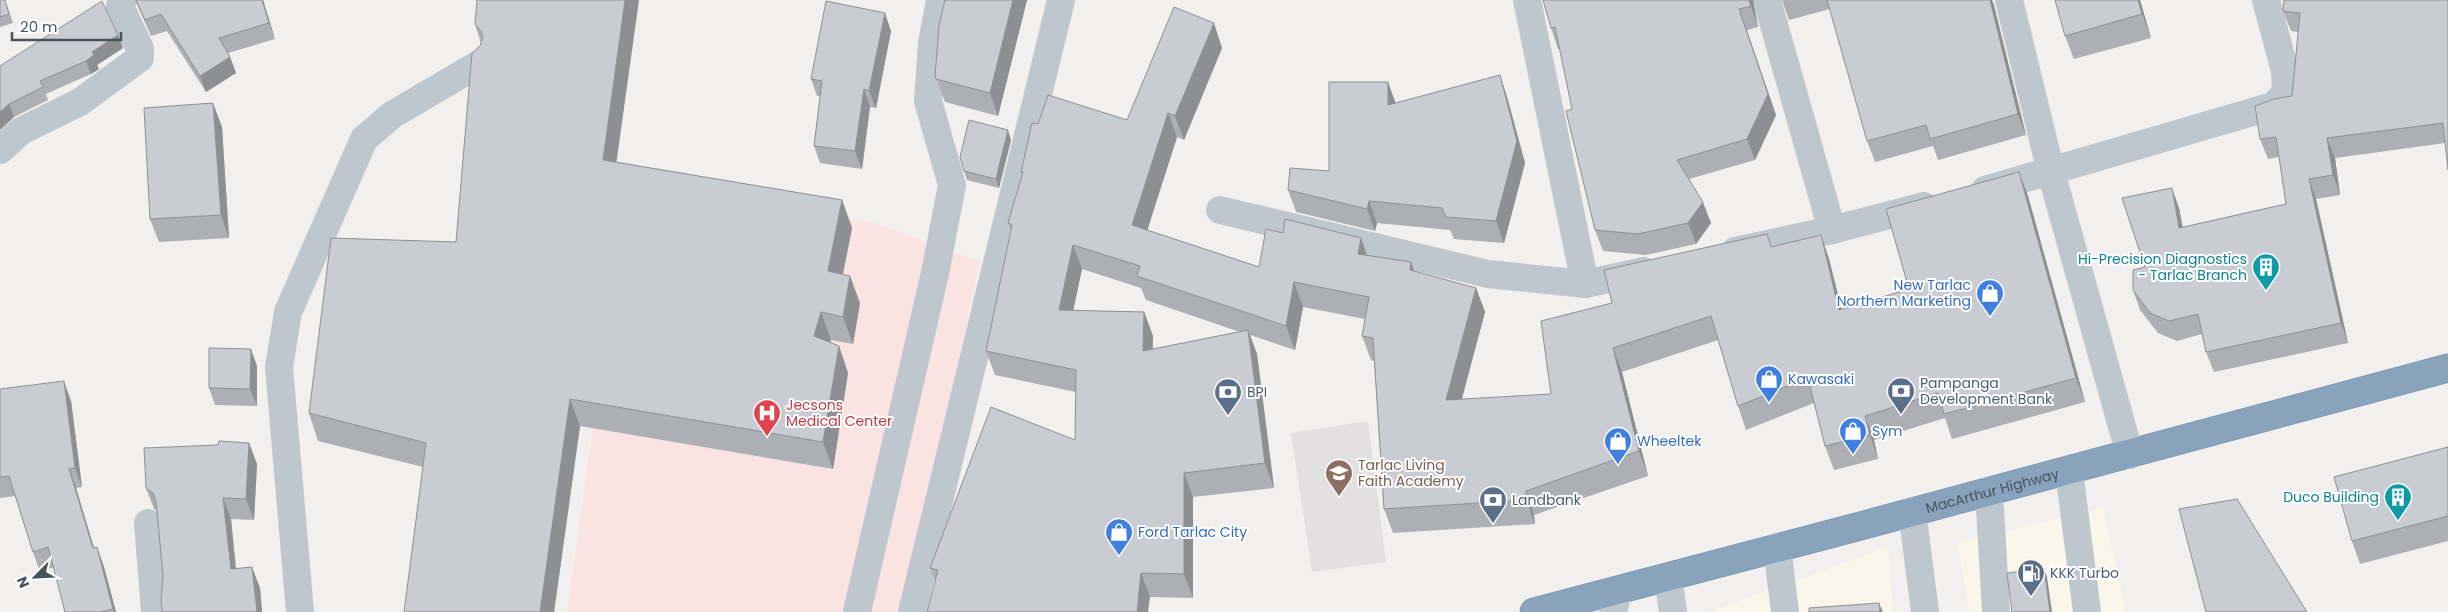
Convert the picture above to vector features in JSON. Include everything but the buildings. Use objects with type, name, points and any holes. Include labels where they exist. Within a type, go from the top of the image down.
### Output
[{"type":"highway","name":"MacArthur Highway","points":[[1534,612],[1616,601],[1668,577],[1912,511],[2130,455],[2448,368]]},
{"type":"street","points":[[0,150],[21,131],[80,102],[140,58],[140,49],[120,6],[123,0]]},
{"type":"street","points":[[857,612],[935,273],[952,185],[928,101],[932,43],[940,0]]},
{"type":"street","points":[[912,612],[1061,0]]},
{"type":"street","points":[[1527,0],[1585,284]]},
{"type":"street","points":[[1766,0],[1832,230]]},
{"type":"street","points":[[2009,0],[2051,172],[2130,455]]},
{"type":"street","points":[[1708,257],[1832,230],[1956,198],[2051,172],[2273,106],[2286,93],[2285,71],[2266,0]]},
{"type":"street","points":[[300,612],[282,429],[279,367],[288,312],[364,139],[392,115],[477,65]]},
{"type":"street","points":[[1220,210],[1488,274],[1585,284],[1670,265]]},
{"type":"street","points":[[2069,471],[2087,612]]},
{"type":"street","points":[[1989,491],[1996,612]]},
{"type":"street","points":[[1912,511],[1925,612]]},
{"type":"street","points":[[148,523],[156,612]]},
{"type":"street","points":[[1777,547],[1785,612]]},
{"type":"street","points":[[1668,577],[1673,612]]},
{"type":"shaded area","name":"Jecsons Medical Center","points":[[627,185],[875,223],[980,262],[904,612],[567,612]]},
{"type":"shaded area","name":"Tarlac Living Faith Academy","points":[[1368,421],[1386,562],[1312,572],[1291,433]]},
{"type":"shaded area","points":[[2103,507],[2126,612],[1969,612],[1958,543]]},
{"type":"shaded area","points":[[1888,547],[1893,612],[1708,612]]},
{"type":"place","name":"Hi-Precision Diagnostics - Tarlac Branch","points":[[2266,291]]},
{"type":"place","name":"New Tarlac Northern Marketing","points":[[1990,317]]},
{"type":"place","name":"Kawasaki","points":[[1769,403]]},
{"type":"place","name":"Pampanga Development Bank","points":[[1901,415]]},
{"type":"place","name":"BPI","points":[[1228,416]]},
{"type":"place","name":"Jecsons Medical Center","points":[[767,437]]},
{"type":"place","name":"Sym","points":[[1853,455]]},
{"type":"place","name":"Wheeltek","points":[[1618,465]]},
{"type":"place","name":"Tarlac Living Faith Academy","points":[[1339,497]]},
{"type":"place","name":"Duco Building","points":[[2398,521]]},
{"type":"place","name":"Landbank","points":[[1493,524]]},
{"type":"place","name":"Ford Tarlac City","points":[[1119,556]]},
{"type":"place","name":"KKK Turbo","points":[[2031,597]]}]
